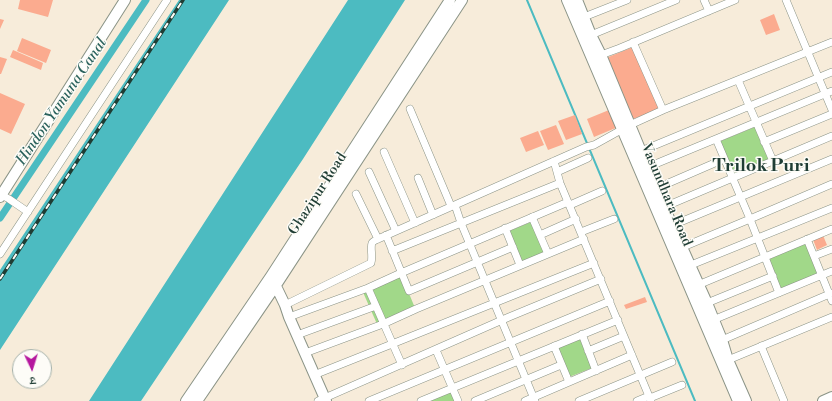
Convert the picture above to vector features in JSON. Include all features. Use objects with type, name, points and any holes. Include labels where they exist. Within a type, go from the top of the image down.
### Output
[{"type":"street","points":[[28,212],[3,196],[125,0]]},
{"type":"street","points":[[0,254],[166,0]]},
{"type":"street","name":"Ghazipur Road","points":[[186,401],[271,276],[450,0]]},
{"type":"street","name":"Ghazipur Road","points":[[197,401],[276,285],[462,0]]},
{"type":"street","name":"Vasundhara Road","points":[[567,0],[627,127],[641,151],[664,207],[691,265],[722,340],[739,399]]},
{"type":"street","name":"Vasundhara Road","points":[[577,0],[601,55],[627,127],[739,399]]},
{"type":"street","points":[[584,18],[627,0]]},
{"type":"street","points":[[591,34],[676,0]]},
{"type":"street","points":[[704,0],[709,11]]},
{"type":"street","points":[[601,55],[735,0]]},
{"type":"street","points":[[786,0],[819,77],[829,92],[832,110]]},
{"type":"street","points":[[634,42],[663,110]]},
{"type":"street","points":[[285,306],[371,263],[373,241],[594,144],[663,110],[832,42]]},
{"type":"street","points":[[641,151],[832,72]]},
{"type":"street","points":[[738,80],[773,161]]},
{"type":"street","points":[[648,167],[829,92]]},
{"type":"street","points":[[410,110],[461,223],[534,399]]},
{"type":"street","points":[[764,142],[832,114]]},
{"type":"street","points":[[664,207],[832,136]]},
{"type":"street","points":[[716,139],[779,293]]},
{"type":"street","points":[[384,152],[415,222]]},
{"type":"street","points":[[557,172],[588,158]]},
{"type":"street","points":[[657,188],[724,159]]},
{"type":"street","points":[[673,225],[832,159]]},
{"type":"street","points":[[554,161],[560,183],[650,398]]},
{"type":"street","points":[[369,172],[396,231]]},
{"type":"street","points":[[418,178],[433,215]]},
{"type":"street","points":[[392,251],[560,183]]},
{"type":"street","points":[[683,247],[832,184]]},
{"type":"street","points":[[289,317],[368,288],[505,228],[602,191]]},
{"type":"street","points":[[356,194],[378,239]]},
{"type":"street","points":[[691,265],[832,208]]},
{"type":"street","points":[[532,217],[548,254]]},
{"type":"street","points":[[305,353],[383,324],[548,254],[614,219]]},
{"type":"street","points":[[540,235],[576,220]]},
{"type":"street","points":[[505,228],[520,265]]},
{"type":"street","points":[[698,285],[832,228]]},
{"type":"street","points":[[386,235],[409,291],[512,247]]},
{"type":"street","points":[[807,239],[832,301]]},
{"type":"street","points":[[814,256],[832,249]]},
{"type":"street","points":[[314,375],[594,263]]},
{"type":"street","points":[[713,320],[832,271]]},
{"type":"street","points":[[271,276],[305,353],[323,400],[501,321],[601,279]]},
{"type":"street","points":[[707,303],[772,276]]},
{"type":"street","points":[[368,288],[402,365]]},
{"type":"street","points":[[722,340],[830,293]]},
{"type":"street","points":[[369,401],[610,301]]},
{"type":"street","points":[[297,335],[376,306]]},
{"type":"street","points":[[728,360],[832,317]]},
{"type":"street","points":[[421,401],[618,320]]},
{"type":"street","points":[[582,334],[596,371]]},
{"type":"street","points":[[588,351],[624,336]]},
{"type":"street","points":[[554,346],[569,382]]},
{"type":"street","points":[[761,346],[784,401]]},
{"type":"street","points":[[436,350],[458,401]]},
{"type":"street","points":[[525,401],[534,399],[569,382],[632,356]]},
{"type":"street","points":[[579,401],[672,362]]},
{"type":"street","points":[[475,401],[561,365]]},
{"type":"street","points":[[637,401],[650,398],[682,385]]},
{"type":"street","points":[[823,401],[832,398]]},
{"type":"green space","points":[[757,126],[771,160],[732,176],[718,142]]},
{"type":"green space","points":[[531,222],[544,253],[521,262],[509,231]]},
{"type":"green space","points":[[805,240],[819,274],[780,290],[766,256]]},
{"type":"green space","points":[[401,274],[415,308],[377,324],[362,290]]},
{"type":"green space","points":[[579,337],[592,368],[569,377],[557,346]]},
{"type":"green space","points":[[450,389],[456,401],[420,401]]},
{"type":"water","points":[[179,0],[229,0],[0,350],[0,270]]},
{"type":"water","points":[[348,0],[405,0],[303,159],[141,401],[89,401]]},
{"type":"building","points":[[20,0],[53,0],[48,17],[18,9]]},
{"type":"building","points":[[774,14],[780,30],[766,35],[760,20]]},
{"type":"building","points":[[0,19],[4,20],[0,29]]},
{"type":"building","points":[[22,38],[51,50],[46,63],[17,51]]},
{"type":"building","points":[[633,47],[661,109],[633,119],[606,58]]},
{"type":"building","points":[[13,50],[43,63],[41,70],[10,57]]},
{"type":"building","points":[[0,57],[7,59],[1,74],[0,74]]},
{"type":"building","points":[[0,93],[25,104],[11,134],[0,129]]},
{"type":"building","points":[[609,110],[618,127],[594,137],[587,119]]},
{"type":"building","points":[[575,115],[582,134],[566,140],[558,121]]},
{"type":"building","points":[[556,125],[564,144],[548,150],[540,131]]},
{"type":"building","points":[[538,131],[544,145],[526,152],[520,138]]},
{"type":"building","points":[[822,233],[827,245],[817,250],[812,237]]},
{"type":"building","points":[[645,297],[647,302],[626,309],[624,305]]},
{"type":"waterway","name":"Hindon Yamuna Canal","points":[[0,218],[146,0]]},
{"type":"waterway","points":[[527,0],[695,401]]},
{"type":"railway","points":[[0,279],[183,0]]},
{"type":"district","name":"Trilok Puri","points":[[761,167]]}]
